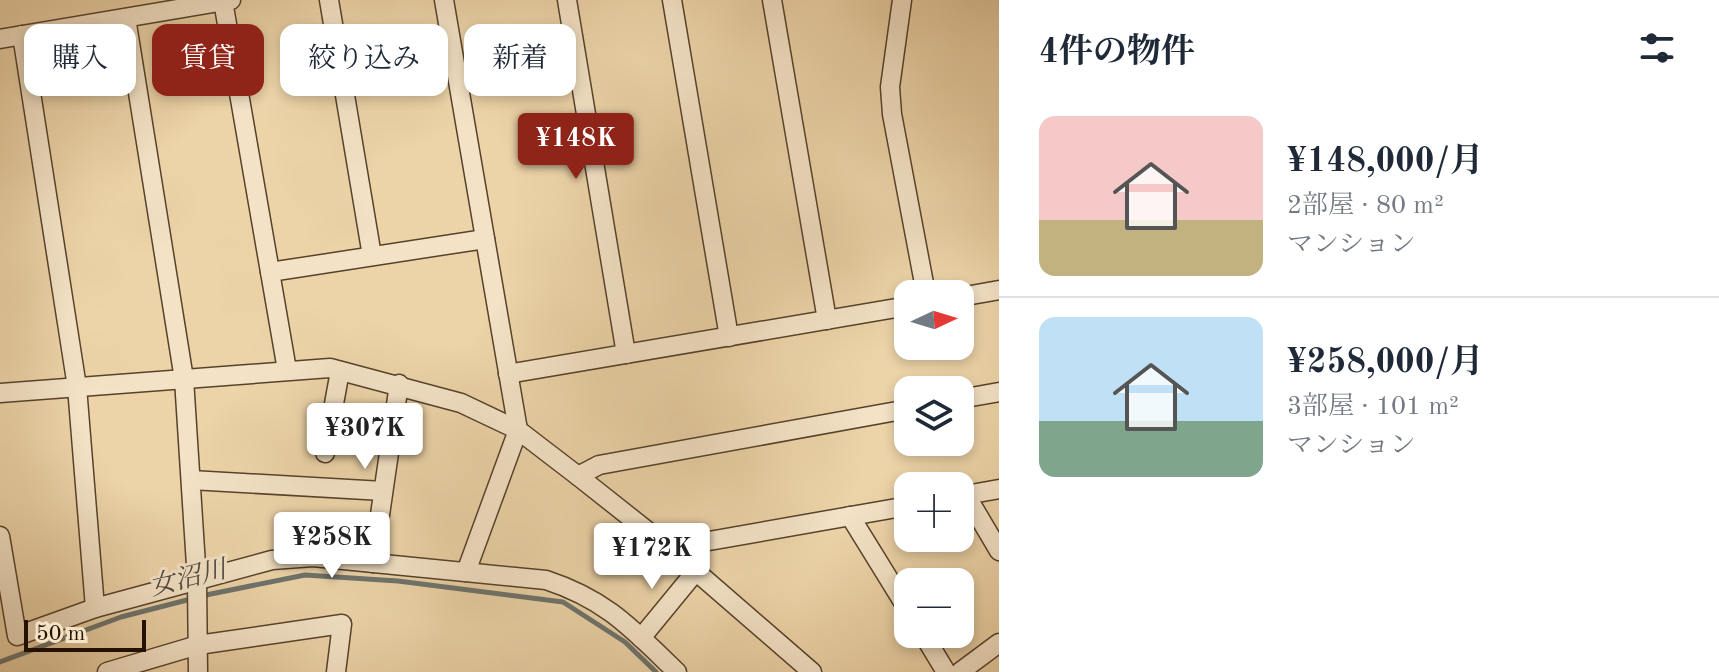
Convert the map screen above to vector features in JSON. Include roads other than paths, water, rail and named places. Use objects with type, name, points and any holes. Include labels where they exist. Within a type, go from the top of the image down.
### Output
[{"type":"street","points":[[329,0],[372,256]]},
{"type":"street","points":[[444,0],[518,430],[466,572]]},
{"type":"street","points":[[567,0],[626,354]]},
{"type":"street","points":[[672,0],[729,337]]},
{"type":"street","points":[[772,0],[827,320]]},
{"type":"street","points":[[902,0],[890,87],[892,114],[923,280]]},
{"type":"street","points":[[0,39],[126,18],[172,5],[227,1],[287,370]]},
{"type":"street","points":[[126,18],[184,379],[197,581],[198,672]]},
{"type":"street","points":[[22,35],[77,387],[95,608]]},
{"type":"street","points":[[270,272],[485,239]]},
{"type":"street","points":[[974,294],[999,290]]},
{"type":"street","points":[[508,374],[894,308]]},
{"type":"street","points":[[0,393],[287,370],[340,371],[399,384],[461,403],[518,430],[669,548],[812,672]]},
{"type":"street","points":[[325,453],[340,371]]},
{"type":"street","points":[[373,563],[399,384]]},
{"type":"street","points":[[974,396],[999,392]]},
{"type":"street","points":[[578,476],[599,465],[894,412]]},
{"type":"street","points":[[191,480],[383,491]]},
{"type":"street","points":[[974,494],[999,489]]},
{"type":"street","points":[[669,548],[894,508]]},
{"type":"street","points":[[974,513],[999,551]]},
{"type":"street","points":[[850,516],[894,587]]},
{"type":"street","points":[[0,536],[17,636],[95,608],[272,560],[313,557],[546,580],[580,591],[609,607],[677,672]]},
{"type":"street","points":[[641,638],[696,571]]},
{"type":"street","points":[[107,672],[198,645],[342,624],[336,672]]},
{"type":"street","points":[[960,672],[999,643]]},
{"type":"street","points":[[931,648],[946,672]]},
{"type":"waterway","name":"女沼川","points":[[201,596],[305,575],[398,581],[563,602],[625,642],[656,672]]},
{"type":"waterway","name":"女沼川","points":[[0,662],[121,617],[191,599]]}]
